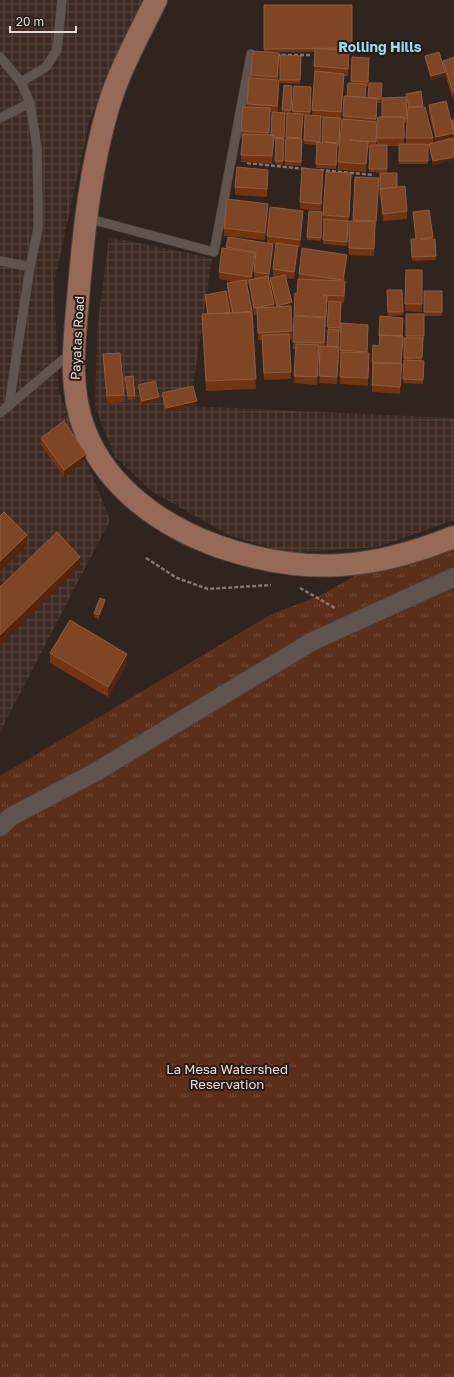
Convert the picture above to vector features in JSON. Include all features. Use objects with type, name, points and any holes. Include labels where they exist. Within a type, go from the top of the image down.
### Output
[{"type":"main road","name":"Payatas Road","points":[[156,0],[125,63],[109,106],[97,150],[86,218],[73,351],[74,386],[78,411],[85,432],[96,453],[108,471],[139,503],[160,518],[178,529],[206,542],[252,557],[299,565],[355,565],[381,561],[417,551],[454,537]]},
{"type":"street","points":[[0,827],[12,816],[94,773],[313,641],[454,577]]},
{"type":"lane","points":[[22,82],[46,67],[57,50],[62,0]]},
{"type":"lane","points":[[86,218],[214,252],[251,54]]},
{"type":"lane","points":[[0,57],[22,82],[30,103],[37,148],[38,229],[30,266],[9,405]]},
{"type":"lane","points":[[0,118],[30,103]]},
{"type":"lane","points":[[0,261],[30,266]]},
{"type":"lane","points":[[0,413],[73,351]]},
{"type":"path","points":[[251,54],[311,55]]},
{"type":"path","points":[[231,162],[310,169]]},
{"type":"path","points":[[318,170],[374,175]]},
{"type":"path","points":[[146,558],[177,578],[208,589],[277,584]]},
{"type":"path","points":[[299,587],[335,608],[347,625]]},
{"type":"shaded area","points":[[0,0],[148,0],[90,118],[54,284],[59,392],[110,520],[0,732]]},
{"type":"shaded area","points":[[109,237],[212,258],[190,406],[454,418],[454,520],[378,547],[286,553],[229,535],[151,491],[114,456],[95,406],[97,330]]},
{"type":"green space","name":"La Mesa Watershed Reservation","points":[[454,535],[454,1377],[0,1377],[0,776],[270,615],[321,595],[381,561]]},
{"type":"building","points":[[264,5],[352,5],[352,48],[264,49]]},
{"type":"building","points":[[315,48],[349,51],[348,69],[314,66]]},
{"type":"building","points":[[253,51],[279,53],[277,77],[251,75]]},
{"type":"building","points":[[439,52],[445,72],[431,76],[425,56]]},
{"type":"building","points":[[280,55],[301,56],[300,80],[280,80]]},
{"type":"building","points":[[352,57],[369,58],[368,82],[351,81]]},
{"type":"building","points":[[454,57],[454,92],[453,92],[443,61]]},
{"type":"building","points":[[315,71],[344,74],[341,112],[312,110]]},
{"type":"building","points":[[249,78],[279,80],[277,106],[247,104]]},
{"type":"building","points":[[348,83],[366,84],[365,98],[347,96]]},
{"type":"building","points":[[369,83],[382,83],[381,99],[368,98]]},
{"type":"building","points":[[284,85],[292,86],[291,110],[282,110]]},
{"type":"building","points":[[294,86],[311,87],[310,112],[292,111]]},
{"type":"building","points":[[421,91],[423,106],[409,107],[406,94]]},
{"type":"building","points":[[344,96],[377,98],[376,119],[343,116]]},
{"type":"building","points":[[406,97],[407,119],[404,119],[404,117],[382,117],[382,98]]},
{"type":"building","points":[[446,101],[454,133],[436,137],[429,105]]},
{"type":"building","points":[[243,107],[270,108],[269,133],[241,131]]},
{"type":"building","points":[[408,107],[425,107],[433,138],[406,138]]},
{"type":"building","points":[[272,112],[285,113],[284,138],[274,137],[274,135],[271,135]]},
{"type":"building","points":[[287,113],[303,114],[301,138],[286,137]]},
{"type":"building","points":[[305,115],[321,116],[320,142],[304,140]]},
{"type":"building","points":[[323,117],[340,118],[339,143],[325,142],[337,144],[336,165],[316,164],[317,142],[322,143]]},
{"type":"building","points":[[378,117],[404,117],[404,138],[377,138],[377,124],[376,142],[350,140],[368,142],[366,164],[338,162],[342,119],[377,122]]},
{"type":"building","points":[[451,120],[454,120],[454,133]]},
{"type":"building","points":[[243,134],[274,135],[272,156],[241,155]]},
{"type":"building","points":[[276,138],[284,139],[283,161],[275,161]]},
{"type":"building","points":[[286,138],[302,139],[301,162],[285,161]]},
{"type":"building","points":[[453,138],[454,157],[433,161],[429,144]]},
{"type":"building","points":[[399,144],[428,144],[428,161],[399,161]]},
{"type":"building","points":[[370,145],[387,145],[387,169],[369,169]]},
{"type":"building","points":[[237,167],[268,170],[267,189],[235,187]]},
{"type":"building","points":[[302,168],[323,170],[321,204],[300,202]]},
{"type":"building","points":[[326,172],[351,173],[349,217],[323,215]]},
{"type":"building","points":[[380,173],[397,173],[397,187],[380,189]]},
{"type":"building","points":[[355,177],[379,178],[376,221],[353,220]]},
{"type":"building","points":[[405,186],[407,211],[383,214],[380,189]]},
{"type":"building","points":[[227,199],[268,204],[265,233],[224,228]]},
{"type":"building","points":[[270,207],[303,211],[300,240],[267,236]]},
{"type":"building","points":[[429,210],[433,237],[420,239],[435,239],[436,256],[412,257],[411,239],[416,239],[413,212]]},
{"type":"building","points":[[309,211],[322,212],[321,238],[307,237]]},
{"type":"building","points":[[324,219],[348,221],[347,242],[323,240]]},
{"type":"building","points":[[349,221],[375,222],[374,249],[349,248]]},
{"type":"building","points":[[228,237],[273,244],[269,274],[254,272],[256,252],[226,247]]},
{"type":"building","points":[[276,243],[298,246],[294,272],[273,269]]},
{"type":"building","points":[[222,248],[255,253],[251,277],[219,272]]},
{"type":"building","points":[[302,248],[347,255],[343,280],[299,274]]},
{"type":"building","points":[[406,270],[422,270],[422,304],[405,304]]},
{"type":"building","points":[[285,275],[292,302],[277,306],[270,278]]},
{"type":"building","points":[[268,276],[274,304],[254,308],[249,280]]},
{"type":"building","points":[[298,279],[345,281],[344,296],[323,295],[327,296],[326,317],[294,315],[295,293],[297,294]]},
{"type":"building","points":[[246,280],[252,311],[233,313],[227,283]]},
{"type":"building","points":[[387,290],[402,290],[403,312],[388,312]]},
{"type":"building","points":[[226,291],[230,313],[208,314],[205,295]]},
{"type":"building","points":[[424,291],[442,291],[442,312],[424,312]]},
{"type":"building","points":[[329,301],[341,302],[340,328],[327,327]]},
{"type":"building","points":[[291,306],[292,331],[258,333],[257,308]]},
{"type":"building","points":[[252,312],[256,379],[206,381],[202,314]]},
{"type":"building","points":[[406,314],[424,314],[424,336],[406,336]]},
{"type":"building","points":[[294,316],[325,318],[324,343],[293,342]]},
{"type":"building","points":[[380,316],[403,318],[402,336],[379,336]]},
{"type":"building","points":[[341,323],[368,325],[367,352],[340,350]]},
{"type":"building","points":[[328,329],[339,330],[338,347],[327,346]]},
{"type":"building","points":[[289,334],[291,372],[264,373],[262,335]]},
{"type":"building","points":[[380,335],[403,336],[401,363],[372,362],[373,345],[379,346]]},
{"type":"building","points":[[404,338],[423,338],[422,358],[404,358]]},
{"type":"building","points":[[296,344],[319,345],[317,377],[294,376]]},
{"type":"building","points":[[320,346],[339,347],[337,377],[319,376]]},
{"type":"building","points":[[341,352],[369,353],[368,378],[340,377]]},
{"type":"building","points":[[120,353],[124,395],[107,396],[103,354]]},
{"type":"building","points":[[404,360],[424,361],[423,380],[403,379]]},
{"type":"building","points":[[373,363],[402,364],[400,387],[372,385]]},
{"type":"building","points":[[133,376],[135,396],[128,396],[125,377]]},
{"type":"building","points":[[155,381],[159,397],[142,401],[138,385]]},
{"type":"building","points":[[193,386],[197,401],[166,408],[162,393]]},
{"type":"building","points":[[64,421],[86,454],[64,470],[41,438]]},
{"type":"building","points":[[4,512],[27,535],[0,561],[0,516]]},
{"type":"building","points":[[57,532],[80,557],[0,635],[0,587]]},
{"type":"building","points":[[100,598],[105,600],[99,615],[94,613]]},
{"type":"building","points":[[70,620],[127,654],[108,687],[50,653]]},
{"type":"district","name":"Rolling Hills","points":[[380,47]]}]
